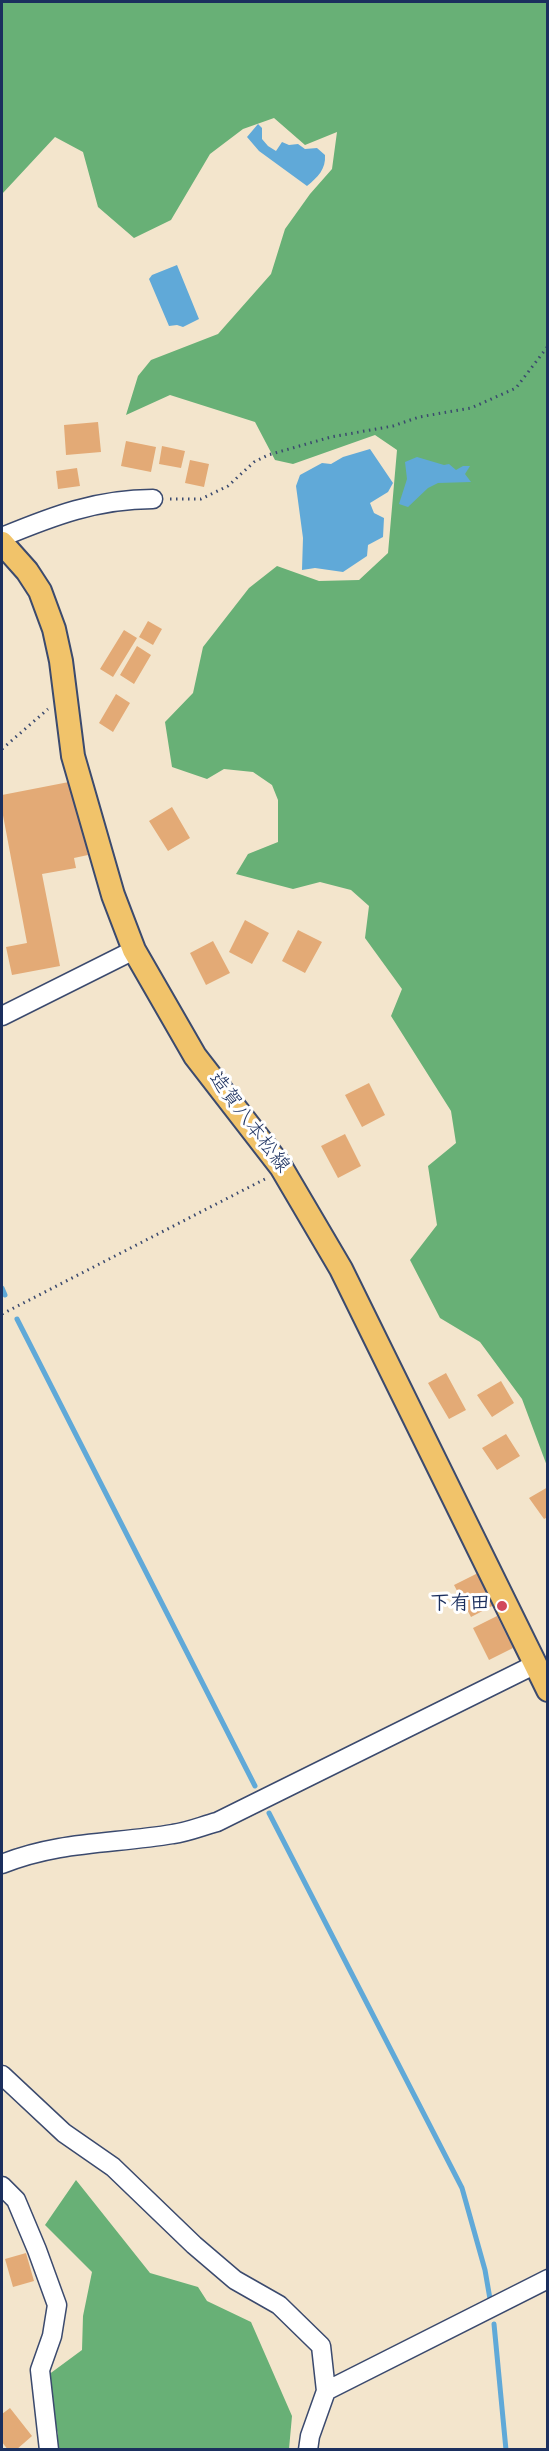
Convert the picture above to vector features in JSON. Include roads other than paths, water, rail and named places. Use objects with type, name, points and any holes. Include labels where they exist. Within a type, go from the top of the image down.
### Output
[{"type":"main road","name":"造賀八本松線","points":[[2,543],[27,571],[40,591],[54,629],[61,661],[73,756],[113,895],[135,950],[195,1056],[281,1167],[341,1269],[548,1690]]},
{"type":"street","points":[[2,537],[76,508],[122,499],[153,499]]},
{"type":"street","points":[[2,1016],[135,950]]},
{"type":"street","points":[[2,1864],[67,1845],[174,1834],[217,1822],[534,1665]]},
{"type":"street","points":[[2,2075],[64,2133],[113,2167],[194,2245],[235,2280],[279,2305],[321,2346],[326,2391],[310,2436],[308,2450]]},
{"type":"street","points":[[2,2186],[16,2200],[57,2305],[52,2336],[40,2370],[49,2450]]},
{"type":"street","points":[[326,2391],[548,2279]]},
{"type":"water","points":[[258,124],[262,128],[262,139],[276,151],[282,142],[289,145],[298,144],[305,149],[317,148],[325,155],[323,169],[318,176],[307,186],[259,151],[247,137]]},
{"type":"water","points":[[177,265],[199,319],[183,327],[169,326],[149,279],[152,275]]},
{"type":"water","points":[[370,449],[393,483],[388,492],[370,503],[374,513],[384,518],[383,537],[368,545],[367,556],[343,572],[315,568],[302,570],[303,538],[296,486],[300,475],[322,463],[331,464],[343,457]]},
{"type":"water","points":[[417,457],[444,465],[449,464],[456,470],[463,466],[470,466],[465,474],[471,482],[438,483],[428,488],[408,507],[399,504],[407,479],[405,462]]},
{"type":"waterway","points":[[2,1288],[5,1295]]},
{"type":"waterway","points":[[17,1319],[255,1786]]},
{"type":"waterway","points":[[269,1813],[462,2188],[485,2270],[490,2299]]},
{"type":"waterway","points":[[494,2324],[506,2450]]},
{"type":"place","name":"下有田","points":[[502,1606]]}]
